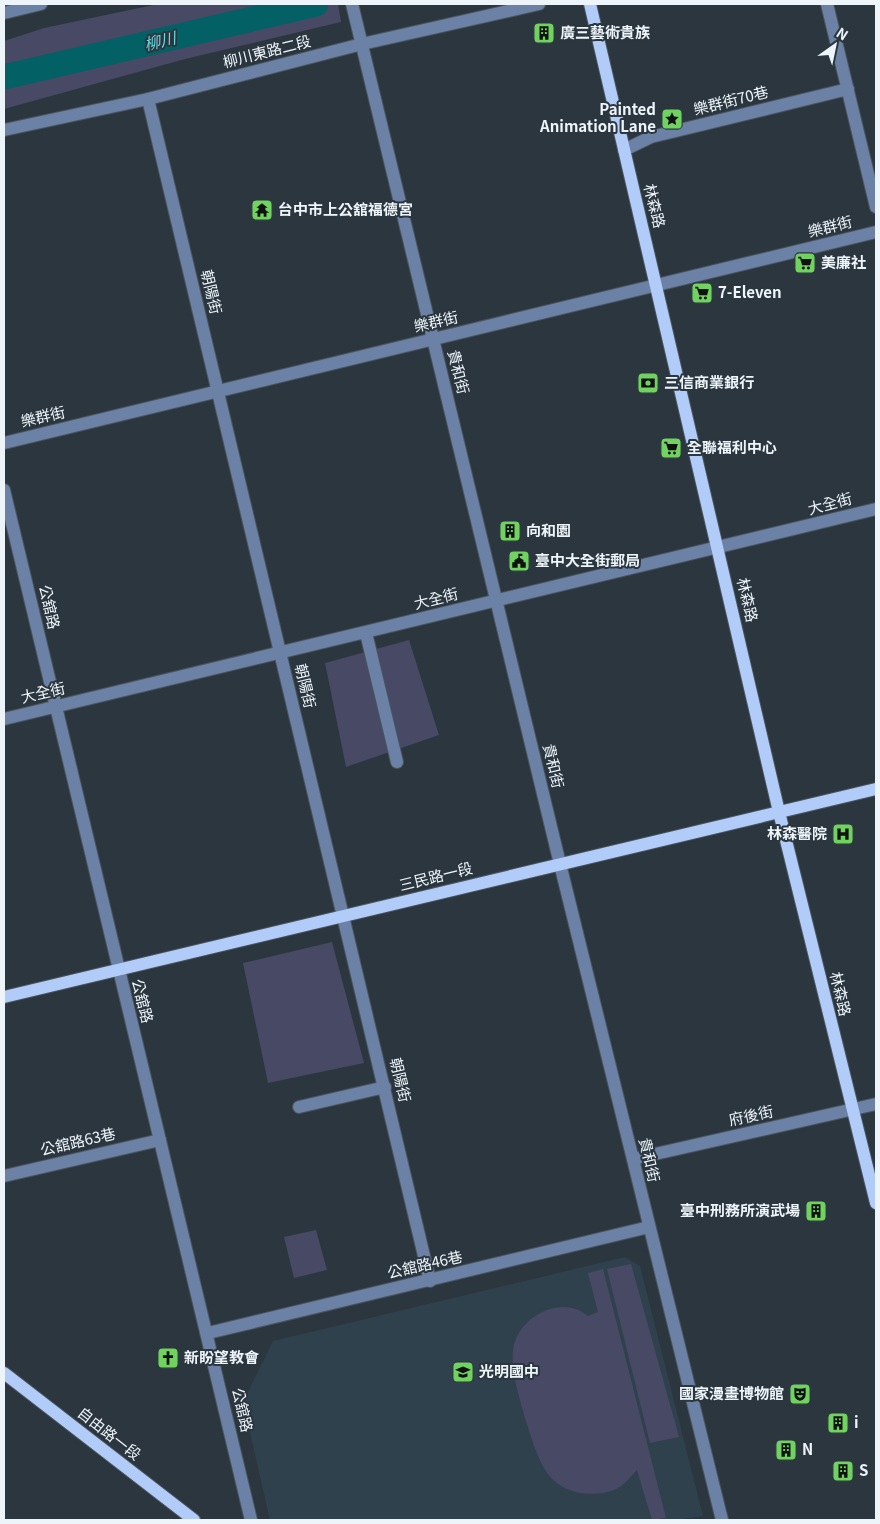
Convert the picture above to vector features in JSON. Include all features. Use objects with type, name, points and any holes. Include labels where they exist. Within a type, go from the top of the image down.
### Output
[{"type":"main road","name":"林森路","points":[[590,4],[779,812],[876,1203]]},
{"type":"main road","name":"三民路一段","points":[[4,998],[876,789]]},
{"type":"main road","name":"自由路一段","points":[[4,1373],[194,1520]]},
{"type":"street","name":"貴和街","points":[[352,4],[648,1227],[722,1520]]},
{"type":"street","name":"柳川東路二段","points":[[4,130],[148,99],[362,44],[539,4]]},
{"type":"street","points":[[827,4],[876,207]]},
{"type":"street","points":[[4,13],[34,5]]},
{"type":"street","name":"樂群街70巷","points":[[624,150],[652,137],[848,89]]},
{"type":"street","name":"朝陽街","points":[[148,99],[430,1281]]},
{"type":"street","name":"樂群街","points":[[4,443],[876,232]]},
{"type":"street","name":"公舘路","points":[[4,490],[118,970],[208,1333],[251,1520]]},
{"type":"street","name":"大全街","points":[[4,719],[876,509]]},
{"type":"street","points":[[366,633],[397,762]]},
{"type":"street","points":[[299,1107],[385,1087]]},
{"type":"street","name":"府後街","points":[[633,1159],[876,1104]]},
{"type":"street","name":"公舘路63巷","points":[[4,1176],[160,1140]]},
{"type":"street","name":"公舘路46巷","points":[[208,1333],[648,1227]]},
{"type":"shaded area","points":[[158,4],[338,4],[341,22],[185,59],[4,109],[4,41],[44,28]]},
{"type":"shaded area","points":[[409,640],[439,735],[346,767],[325,663]]},
{"type":"shaded area","points":[[332,942],[364,1063],[268,1083],[243,963]]},
{"type":"shaded area","points":[[316,1230],[327,1270],[294,1278],[284,1237]]},
{"type":"shaded area","name":"光明國中","points":[[625,1257],[640,1266],[703,1516],[676,1520],[270,1520],[243,1402],[273,1341]]},
{"type":"shaded area","points":[[631,1264],[679,1437],[650,1443],[607,1269]]},
{"type":"shaded area","points":[[603,1269],[666,1518],[652,1520],[637,1470],[618,1488],[596,1494],[578,1493],[554,1481],[544,1468],[537,1454],[518,1393],[513,1368],[513,1351],[516,1339],[522,1328],[542,1312],[554,1308],[566,1307],[588,1316],[598,1312],[588,1273]]},
{"type":"waterway","name":"柳川","points":[[4,77],[316,4]]},
{"type":"place","name":"廣三藝術貴族","points":[[544,33]]},
{"type":"place","name":"Painted Animation Lane","points":[[672,119]]},
{"type":"place","name":"台中市上公舘福德宮","points":[[262,210]]},
{"type":"place","name":"美廉社","points":[[805,263]]},
{"type":"place","name":"7-Eleven","points":[[702,293]]},
{"type":"place","name":"三信商業銀行","points":[[648,383]]},
{"type":"place","name":"全聯福利中心","points":[[671,448]]},
{"type":"place","name":"向和園","points":[[510,531]]},
{"type":"place","name":"臺中大全街郵局","points":[[519,561]]},
{"type":"place","name":"林森醫院","points":[[843,834]]},
{"type":"place","name":"臺中刑務所演武場","points":[[816,1211]]},
{"type":"place","name":"新盼望教會","points":[[168,1358]]},
{"type":"place","name":"光明國中","points":[[463,1372]]},
{"type":"place","name":"國家漫畫博物館","points":[[800,1394]]},
{"type":"place","name":"i","points":[[838,1423]]},
{"type":"place","name":"N","points":[[786,1450]]},
{"type":"place","name":"S","points":[[843,1471]]}]
